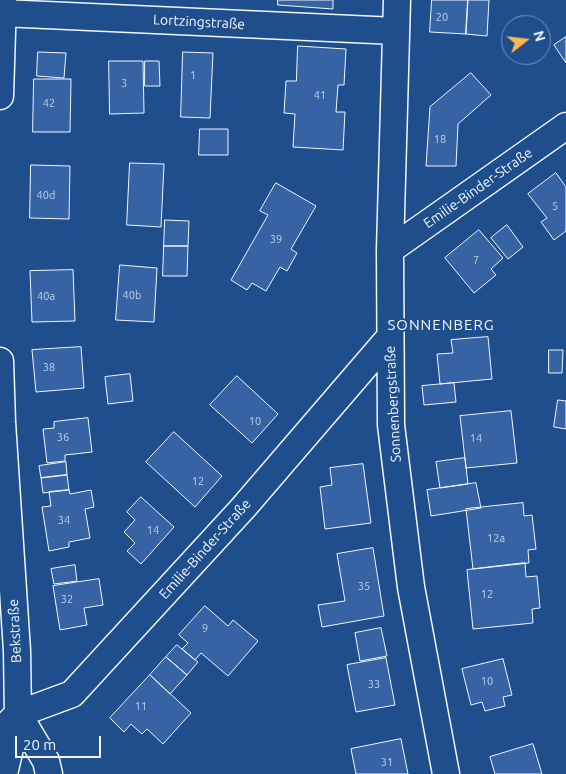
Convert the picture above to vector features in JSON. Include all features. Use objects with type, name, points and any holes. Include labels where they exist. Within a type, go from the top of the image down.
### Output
[{"type":"street","name":"Sonnenbergstraße","points":[[397,0],[390,250],[392,425],[402,527],[412,596],[446,774]]},
{"type":"street","name":"Lortzingstraße","points":[[3,6],[396,31]]},
{"type":"street","points":[[0,96],[3,6]]},
{"type":"street","name":"Emilie-Binder-Straße","points":[[390,250],[566,126]]},
{"type":"street","name":"Emilie-Binder-Straße","points":[[0,732],[18,714],[72,694],[243,508],[390,338]]},
{"type":"street","name":"Bekstraße","points":[[0,362],[2,422],[17,651],[18,714],[46,761],[49,774]]},
{"type":"street","points":[[4,774],[18,714]]},
{"type":"building","points":[[278,0],[333,0],[333,9],[278,5]]},
{"type":"building","points":[[432,0],[468,0],[466,34],[430,32]]},
{"type":"building","points":[[468,0],[489,0],[487,36],[466,34]]},
{"type":"building","points":[[566,37],[566,63],[554,45]]},
{"type":"building","points":[[298,46],[346,49],[344,85],[338,85],[336,112],[345,112],[343,150],[293,147],[295,114],[284,113],[286,81],[296,81]]},
{"type":"building","points":[[38,52],[66,53],[64,78],[37,76]]},
{"type":"building","points":[[183,52],[213,53],[210,118],[181,117]]},
{"type":"building","points":[[109,61],[143,61],[144,113],[110,114]]},
{"type":"building","points":[[145,61],[159,61],[160,86],[145,86]]},
{"type":"building","points":[[471,73],[491,95],[458,124],[456,166],[426,166],[430,107]]},
{"type":"building","points":[[34,79],[71,79],[70,132],[33,132]]},
{"type":"building","points":[[200,129],[228,129],[228,155],[199,155]]},
{"type":"building","points":[[130,163],[164,164],[161,227],[127,225]]},
{"type":"building","points":[[31,165],[70,166],[69,219],[30,218]]},
{"type":"building","points":[[556,173],[566,187],[566,231],[554,240],[541,222],[547,218],[528,194]]},
{"type":"building","points":[[276,183],[316,206],[291,249],[297,253],[287,271],[280,267],[266,291],[252,283],[247,290],[231,280],[268,215],[260,211]]},
{"type":"building","points":[[165,220],[189,221],[188,246],[164,246]]},
{"type":"building","points":[[507,225],[523,247],[508,259],[491,238]]},
{"type":"building","points":[[479,230],[503,258],[491,269],[496,275],[474,293],[445,258]]},
{"type":"building","points":[[164,246],[188,246],[187,276],[163,276]]},
{"type":"building","points":[[120,265],[157,268],[154,322],[116,320]]},
{"type":"building","points":[[73,270],[75,321],[32,322],[30,271]]},
{"type":"building","points":[[488,337],[492,379],[440,384],[437,354],[453,353],[451,340]]},
{"type":"building","points":[[81,347],[84,388],[36,392],[32,350]]},
{"type":"building","points":[[549,350],[563,350],[562,373],[549,373]]},
{"type":"building","points":[[130,374],[133,401],[108,404],[105,377]]},
{"type":"building","points":[[237,376],[278,414],[252,443],[210,405]]},
{"type":"building","points":[[454,383],[456,402],[424,405],[422,386]]},
{"type":"building","points":[[558,400],[566,401],[566,429],[554,427]]},
{"type":"building","points":[[511,411],[517,463],[466,468],[460,416]]},
{"type":"building","points":[[88,418],[92,452],[65,455],[65,461],[47,463],[43,429],[54,428],[54,422]]},
{"type":"building","points":[[174,432],[222,476],[195,507],[146,462]]},
{"type":"building","points":[[465,458],[468,484],[440,488],[436,462]]},
{"type":"building","points":[[66,462],[67,475],[41,478],[39,466]]},
{"type":"building","points":[[363,464],[371,523],[325,529],[320,487],[332,485],[330,468]]},
{"type":"building","points":[[67,475],[69,490],[43,493],[41,478]]},
{"type":"building","points":[[476,483],[481,508],[431,516],[427,490]]},
{"type":"building","points":[[69,490],[70,494],[91,490],[94,507],[85,509],[90,538],[69,542],[69,547],[49,551],[42,507],[51,506],[49,492]]},
{"type":"building","points":[[141,497],[174,527],[141,564],[127,551],[135,543],[124,532],[135,520],[127,512]]},
{"type":"building","points":[[523,503],[524,516],[532,515],[536,549],[528,550],[529,563],[473,569],[466,509]]},
{"type":"building","points":[[373,548],[384,616],[322,627],[318,605],[345,601],[337,554]]},
{"type":"building","points":[[525,563],[526,577],[537,576],[540,608],[532,609],[533,623],[473,629],[467,570]]},
{"type":"building","points":[[75,565],[77,581],[54,584],[51,569]]},
{"type":"building","points":[[99,579],[103,605],[84,608],[87,625],[60,630],[53,586]]},
{"type":"building","points":[[205,606],[228,626],[233,620],[258,641],[228,676],[201,653],[195,660],[182,649],[188,643],[179,635]]},
{"type":"building","points":[[381,628],[387,656],[360,661],[355,633]]},
{"type":"building","points":[[177,645],[198,662],[187,675],[166,657]]},
{"type":"building","points":[[166,657],[187,675],[170,694],[150,675]]},
{"type":"building","points":[[386,658],[395,705],[356,712],[347,665]]},
{"type":"building","points":[[503,659],[512,695],[503,697],[505,706],[485,711],[482,702],[471,705],[462,669]]},
{"type":"building","points":[[150,675],[191,713],[163,744],[147,729],[142,734],[131,724],[124,732],[110,718]]},
{"type":"building","points":[[401,739],[408,774],[356,774],[351,749]]},
{"type":"building","points":[[533,744],[542,774],[495,774],[490,757]]},
{"type":"district","name":"SONNENBERG","points":[[441,325]]}]
